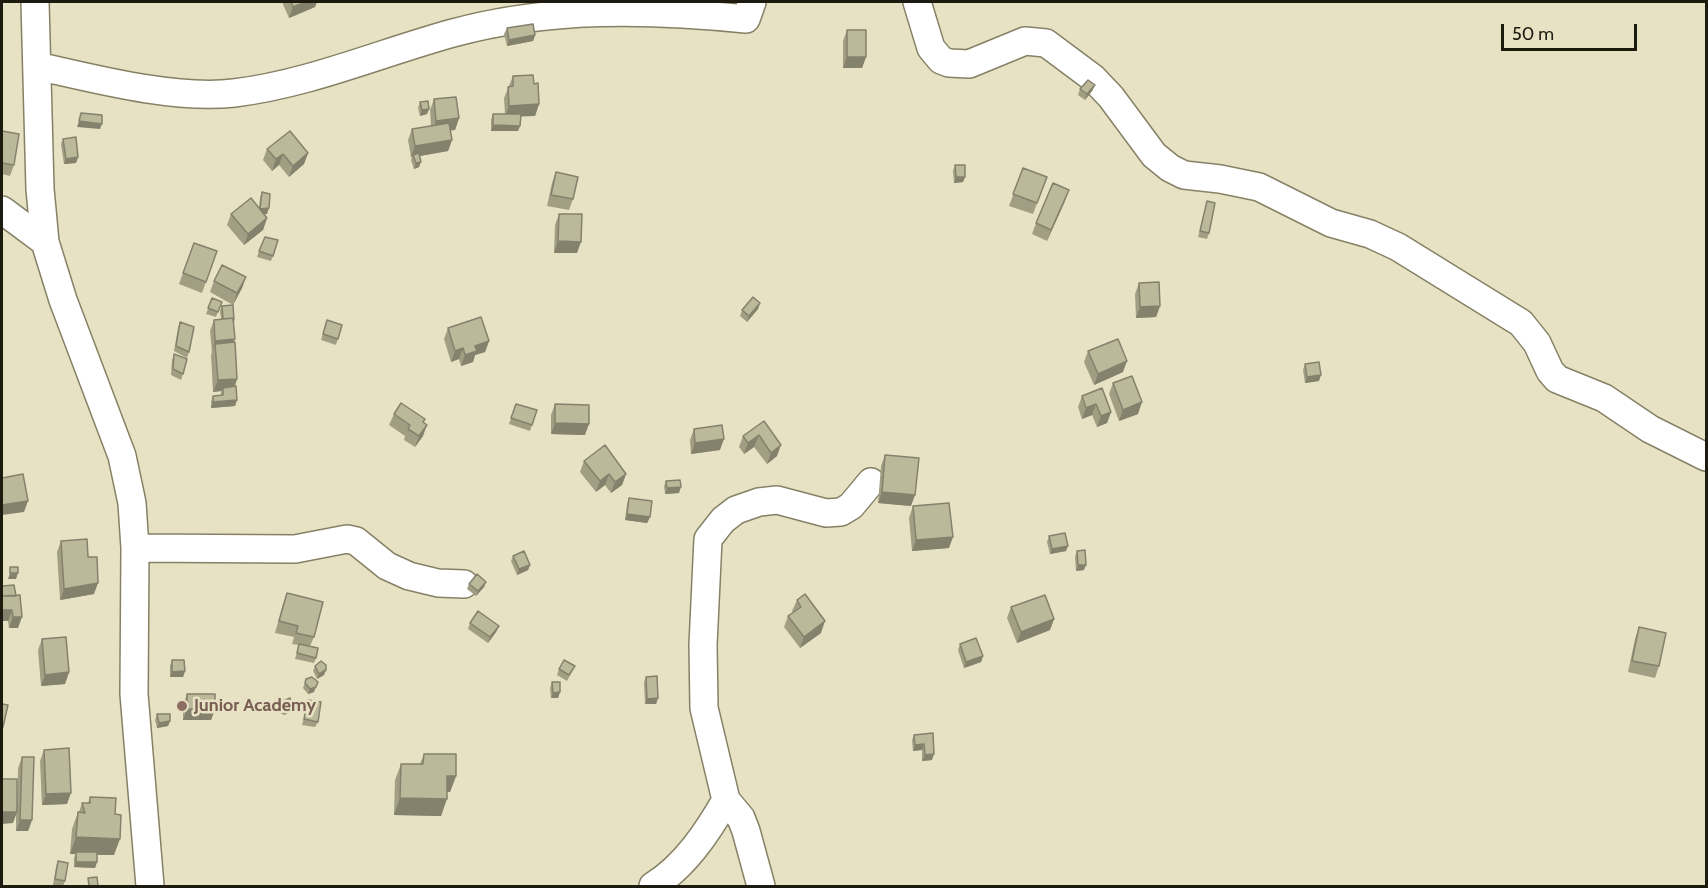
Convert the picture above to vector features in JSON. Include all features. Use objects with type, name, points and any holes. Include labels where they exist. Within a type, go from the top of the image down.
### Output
[{"type":"street","points":[[35,2],[40,189],[45,242],[63,300],[122,456],[129,484],[135,548],[134,694],[150,886]]},
{"type":"street","points":[[37,66],[177,92],[234,93],[349,67],[404,47],[499,22],[636,12],[682,12],[746,19],[752,2]]},
{"type":"street","points":[[917,2],[931,48],[941,60],[949,63],[969,64],[1025,41],[1046,43],[1054,47],[1082,68],[1111,97],[1148,147],[1170,168],[1184,175],[1220,178],[1259,187],[1331,223],[1385,240],[1521,323],[1537,343],[1550,372],[1557,379],[1604,398],[1650,429],[1707,458]]},
{"type":"street","points":[[2,210],[45,242]]},
{"type":"street","points":[[761,886],[747,831],[741,818],[726,800],[709,737],[702,695],[708,539],[723,520],[736,510],[759,502],[777,500],[826,513],[841,512],[851,506],[871,482]]},
{"type":"street","points":[[135,548],[295,549],[347,540],[356,541],[387,566],[410,576],[438,583],[464,585]]},
{"type":"street","points":[[653,886],[671,873],[703,838],[726,800]]},
{"type":"building","points":[[291,2],[306,2],[293,7]]},
{"type":"building","points":[[533,24],[535,35],[509,40],[507,28]]},
{"type":"building","points":[[847,30],[866,30],[866,57],[847,57]]},
{"type":"building","points":[[533,75],[534,84],[538,83],[539,104],[509,106],[508,87],[513,86],[513,76]]},
{"type":"building","points":[[1088,80],[1095,85],[1087,94],[1080,89]]},
{"type":"building","points":[[456,97],[459,118],[436,121],[434,99]]},
{"type":"building","points":[[428,101],[429,109],[422,110],[420,102]]},
{"type":"building","points":[[81,113],[102,115],[102,124],[79,121]]},
{"type":"building","points":[[493,114],[521,114],[520,126],[493,125]]},
{"type":"building","points":[[449,123],[452,140],[415,146],[412,129]]},
{"type":"building","points":[[2,131],[19,134],[14,165],[2,163]]},
{"type":"building","points":[[290,131],[308,153],[293,166],[283,154],[276,159],[267,149]]},
{"type":"building","points":[[76,137],[78,157],[66,159],[63,139]]},
{"type":"building","points":[[419,153],[421,162],[416,163],[413,155]]},
{"type":"building","points":[[955,165],[965,165],[965,177],[956,177]]},
{"type":"building","points":[[1023,168],[1047,177],[1037,203],[1013,194]]},
{"type":"building","points":[[556,172],[578,177],[573,199],[551,195]]},
{"type":"building","points":[[1053,183],[1069,190],[1051,230],[1036,223]]},
{"type":"building","points":[[262,192],[270,194],[269,208],[260,209]]},
{"type":"building","points":[[251,198],[267,218],[248,234],[231,214]]},
{"type":"building","points":[[1207,201],[1215,203],[1209,233],[1200,231]]},
{"type":"building","points":[[559,214],[582,214],[581,242],[558,241]]},
{"type":"building","points":[[265,237],[278,240],[273,256],[259,251]]},
{"type":"building","points":[[194,243],[217,251],[206,282],[183,273]]},
{"type":"building","points":[[222,265],[246,277],[237,293],[214,281]]},
{"type":"building","points":[[1159,282],[1160,306],[1140,307],[1139,283]]},
{"type":"building","points":[[753,297],[760,303],[749,316],[742,310]]},
{"type":"building","points":[[212,298],[222,302],[218,312],[208,308]]},
{"type":"building","points":[[233,305],[234,320],[233,318],[223,319],[222,306]]},
{"type":"building","points":[[481,317],[489,341],[475,346],[477,351],[465,355],[463,348],[455,351],[448,328]]},
{"type":"building","points":[[233,318],[235,339],[215,341],[214,320]]},
{"type":"building","points":[[327,320],[342,325],[338,339],[323,334]]},
{"type":"building","points":[[180,322],[194,327],[189,352],[176,346]]},
{"type":"building","points":[[1118,339],[1127,361],[1098,374],[1088,351]]},
{"type":"building","points":[[235,342],[237,379],[218,380],[215,344]]},
{"type":"building","points":[[174,354],[187,359],[183,374],[173,369]]},
{"type":"building","points":[[1319,362],[1321,375],[1307,377],[1305,364]]},
{"type":"building","points":[[1132,376],[1142,402],[1123,410],[1113,383]]},
{"type":"building","points":[[236,386],[237,400],[213,402],[213,396],[223,395],[223,388]]},
{"type":"building","points":[[1102,388],[1111,412],[1101,416],[1096,404],[1086,408],[1082,396]]},
{"type":"building","points":[[401,403],[425,419],[423,422],[427,425],[419,436],[408,429],[410,425],[394,414]]},
{"type":"building","points":[[516,404],[537,410],[532,425],[511,418]]},
{"type":"building","points":[[555,404],[589,405],[589,424],[555,423]]},
{"type":"building","points":[[764,421],[781,445],[771,453],[759,435],[748,443],[743,436]]},
{"type":"building","points":[[722,425],[724,439],[695,443],[694,429]]},
{"type":"building","points":[[605,445],[626,474],[615,482],[609,474],[600,481],[584,461]]},
{"type":"building","points":[[885,455],[919,458],[915,495],[882,492]]},
{"type":"building","points":[[23,474],[28,501],[2,505],[2,478]]},
{"type":"building","points":[[680,480],[681,487],[667,488],[666,481]]},
{"type":"building","points":[[629,498],[652,501],[650,517],[627,514]]},
{"type":"building","points":[[949,503],[953,537],[916,540],[913,506]]},
{"type":"building","points":[[1065,533],[1068,546],[1052,549],[1049,536]]},
{"type":"building","points":[[87,539],[88,557],[97,557],[98,583],[64,589],[61,541]]},
{"type":"building","points":[[1085,550],[1086,565],[1078,565],[1077,551]]},
{"type":"building","points":[[524,551],[530,565],[519,569],[513,556]]},
{"type":"building","points":[[10,567],[18,567],[18,573],[10,573]]},
{"type":"building","points":[[477,574],[486,582],[478,591],[469,584]]},
{"type":"building","points":[[14,585],[16,596],[2,596],[2,586]]},
{"type":"building","points":[[287,593],[323,602],[314,637],[296,633],[298,626],[279,621]]},
{"type":"building","points":[[805,594],[825,621],[804,637],[788,616],[801,607],[797,600]]},
{"type":"building","points":[[20,595],[22,617],[13,617],[12,610],[2,610],[2,596]]},
{"type":"building","points":[[1045,595],[1054,619],[1021,632],[1011,607]]},
{"type":"building","points":[[478,611],[499,626],[490,637],[470,623]]},
{"type":"building","points":[[1639,627],[1666,633],[1659,666],[1632,661]]},
{"type":"building","points":[[66,637],[69,672],[45,675],[42,639]]},
{"type":"building","points":[[976,638],[983,656],[966,662],[960,644]]},
{"type":"building","points":[[299,644],[318,648],[316,658],[297,653]]},
{"type":"building","points":[[172,660],[184,660],[185,671],[172,672]]},
{"type":"building","points":[[564,660],[575,666],[569,675],[559,669]]},
{"type":"building","points":[[321,661],[326,665],[326,670],[319,674],[315,666]]},
{"type":"building","points":[[657,676],[658,698],[647,699],[646,677]]},
{"type":"building","points":[[312,677],[318,682],[316,687],[310,689],[305,683],[306,679]]},
{"type":"building","points":[[552,682],[560,682],[560,692],[553,693]]},
{"type":"building","points":[[187,694],[215,694],[215,709],[187,709]]},
{"type":"building","points":[[290,698],[292,706],[286,710],[282,708],[281,702]]},
{"type":"building","points":[[308,700],[321,702],[318,722],[304,719]]},
{"type":"building","points":[[2,704],[8,705],[3,727],[2,726]]},
{"type":"building","points":[[157,714],[170,714],[170,721],[159,723]]},
{"type":"building","points":[[933,733],[934,754],[925,755],[924,744],[915,745],[914,735]]},
{"type":"building","points":[[69,748],[71,793],[46,794],[44,750]]},
{"type":"building","points":[[424,754],[456,754],[456,776],[447,776],[447,799],[400,798],[401,764],[423,764]]},
{"type":"building","points":[[22,757],[34,757],[32,820],[20,820]]},
{"type":"building","points":[[2,779],[17,779],[17,812],[2,812]]},
{"type":"building","points":[[90,797],[116,798],[115,814],[121,815],[120,839],[76,837],[78,812],[85,813],[82,803],[90,803]]},
{"type":"building","points":[[76,852],[97,852],[97,862],[76,862]]},
{"type":"building","points":[[58,861],[68,863],[65,881],[55,879]]},
{"type":"building","points":[[97,877],[98,886],[89,886],[88,878]]},
{"type":"place","name":"Junior Academy","points":[[182,706]]}]
